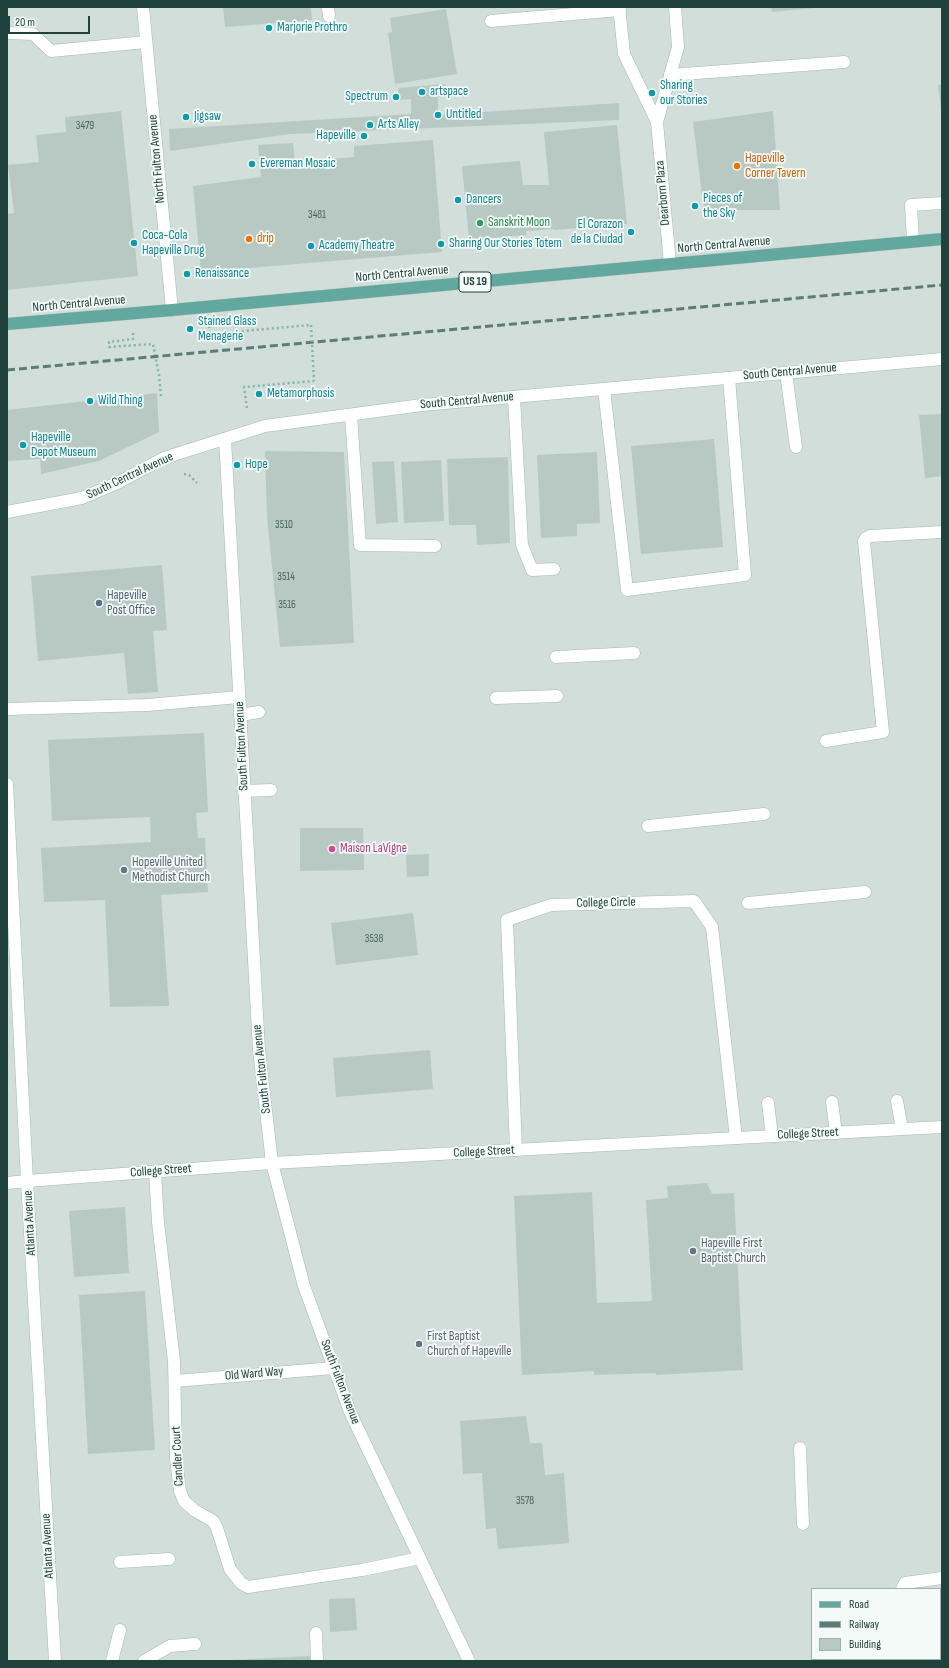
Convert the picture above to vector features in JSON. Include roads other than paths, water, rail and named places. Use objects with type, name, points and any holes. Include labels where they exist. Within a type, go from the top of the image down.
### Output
[{"type":"main road","name":"North Central Avenue","points":[[7,324],[942,239]]},
{"type":"street","name":"North Fulton Avenue","points":[[143,7],[172,310]]},
{"type":"street","name":"Dearborn Plaza","points":[[657,122],[678,47],[675,7]]},
{"type":"street","points":[[492,21],[619,8]]},
{"type":"street","name":"Dearborn Plaza","points":[[619,8],[624,54],[657,122],[670,264]]},
{"type":"street","points":[[7,33],[32,34],[51,51],[146,42]]},
{"type":"street","points":[[670,75],[844,62]]},
{"type":"street","points":[[913,242],[911,205],[942,203]]},
{"type":"street","name":"South Central Avenue","points":[[7,512],[82,498],[117,483],[164,458],[265,426],[422,405],[942,359]]},
{"type":"street","points":[[786,373],[796,447]]},
{"type":"street","points":[[604,389],[627,590],[745,574],[729,378]]},
{"type":"street","points":[[514,397],[522,545],[532,570],[554,570]]},
{"type":"street","points":[[351,415],[360,545],[435,546]]},
{"type":"street","name":"South Fulton Avenue","points":[[225,439],[259,1050],[272,1163],[304,1286],[350,1412],[469,1661]]},
{"type":"street","points":[[826,741],[884,732],[864,542],[866,538],[870,536],[942,532]]},
{"type":"street","points":[[556,657],[634,653]]},
{"type":"street","points":[[496,698],[557,696]]},
{"type":"street","points":[[7,709],[147,706],[239,697]]},
{"type":"street","points":[[240,715],[259,712]]},
{"type":"street","name":"Atlanta Avenue","points":[[7,784],[27,1181],[54,1661]]},
{"type":"street","points":[[244,792],[271,790]]},
{"type":"street","points":[[648,826],[764,814]]},
{"type":"street","points":[[748,903],[865,892]]},
{"type":"street","name":"College Circle","points":[[516,1150],[507,920],[551,905],[694,902],[712,927],[736,1138]]},
{"type":"street","points":[[897,1101],[902,1129]]},
{"type":"street","points":[[832,1102],[836,1133]]},
{"type":"street","points":[[768,1103],[772,1136]]},
{"type":"street","name":"College Street","points":[[7,1183],[272,1163],[942,1127]]},
{"type":"street","name":"Candler Court","points":[[155,1172],[158,1222],[169,1309],[175,1381],[176,1459],[180,1491],[184,1501],[194,1510],[213,1521],[217,1528],[230,1569],[241,1583],[248,1587],[362,1570],[420,1558]]},
{"type":"street","name":"Old Ward Way","points":[[175,1381],[334,1368]]},
{"type":"street","points":[[800,1448],[804,1524]]},
{"type":"street","points":[[120,1562],[169,1559]]},
{"type":"street","points":[[902,1588],[905,1583],[942,1578]]},
{"type":"street","points":[[112,1661],[120,1630]]},
{"type":"street","points":[[316,1633],[317,1661]]},
{"type":"street","points":[[144,1661],[170,1646],[195,1644]]},
{"type":"railway","points":[[7,370],[942,285]]},
{"type":"place","name":"Marjorie Prothro","points":[[269,28]]},
{"type":"place","name":"artspace","points":[[422,92]]},
{"type":"place","name":"Sharing our Stories","points":[[652,93]]},
{"type":"place","name":"Spectrum","points":[[396,97]]},
{"type":"place","name":"Untitled","points":[[438,115]]},
{"type":"place","name":"Jigsaw","points":[[186,117]]},
{"type":"place","name":"Arts Alley","points":[[370,125]]},
{"type":"place","name":"Hapeville","points":[[364,136]]},
{"type":"place","name":"Evereman Mosaic","points":[[252,164]]},
{"type":"place","name":"Hapeville Corner Tavern","points":[[737,166]]},
{"type":"place","name":"Dancers","points":[[458,200]]},
{"type":"place","name":"Pieces of the Sky","points":[[695,206]]},
{"type":"place","name":"Sanskrit Moon","points":[[480,223]]},
{"type":"place","name":"El Corazon de la Ciudad","points":[[631,232]]},
{"type":"place","name":"drip","points":[[249,239]]},
{"type":"place","name":"Coca-Cola Hapeville Drug","points":[[134,243]]},
{"type":"place","name":"Sharing Our Stories Totem","points":[[441,244]]},
{"type":"place","name":"Academy Theatre","points":[[311,246]]},
{"type":"place","name":"Renaissance","points":[[187,274]]},
{"type":"place","name":"Stained Glass Menagerie","points":[[190,329]]},
{"type":"place","name":"Metamorphosis","points":[[259,394]]},
{"type":"place","name":"Wild Thing","points":[[90,401]]},
{"type":"place","name":"Hapeville Depot Museum","points":[[23,445]]},
{"type":"place","name":"Hope","points":[[237,465]]},
{"type":"place","name":"Hapeville Post Office","points":[[99,603]]},
{"type":"place","name":"Maison LaVigne","points":[[332,849]]},
{"type":"place","name":"Hopeville United Methodist Church","points":[[124,870]]},
{"type":"place","name":"Hapeville First Baptist Church","points":[[693,1251]]},
{"type":"place","name":"First Baptist Church of Hapeville","points":[[419,1344]]}]
